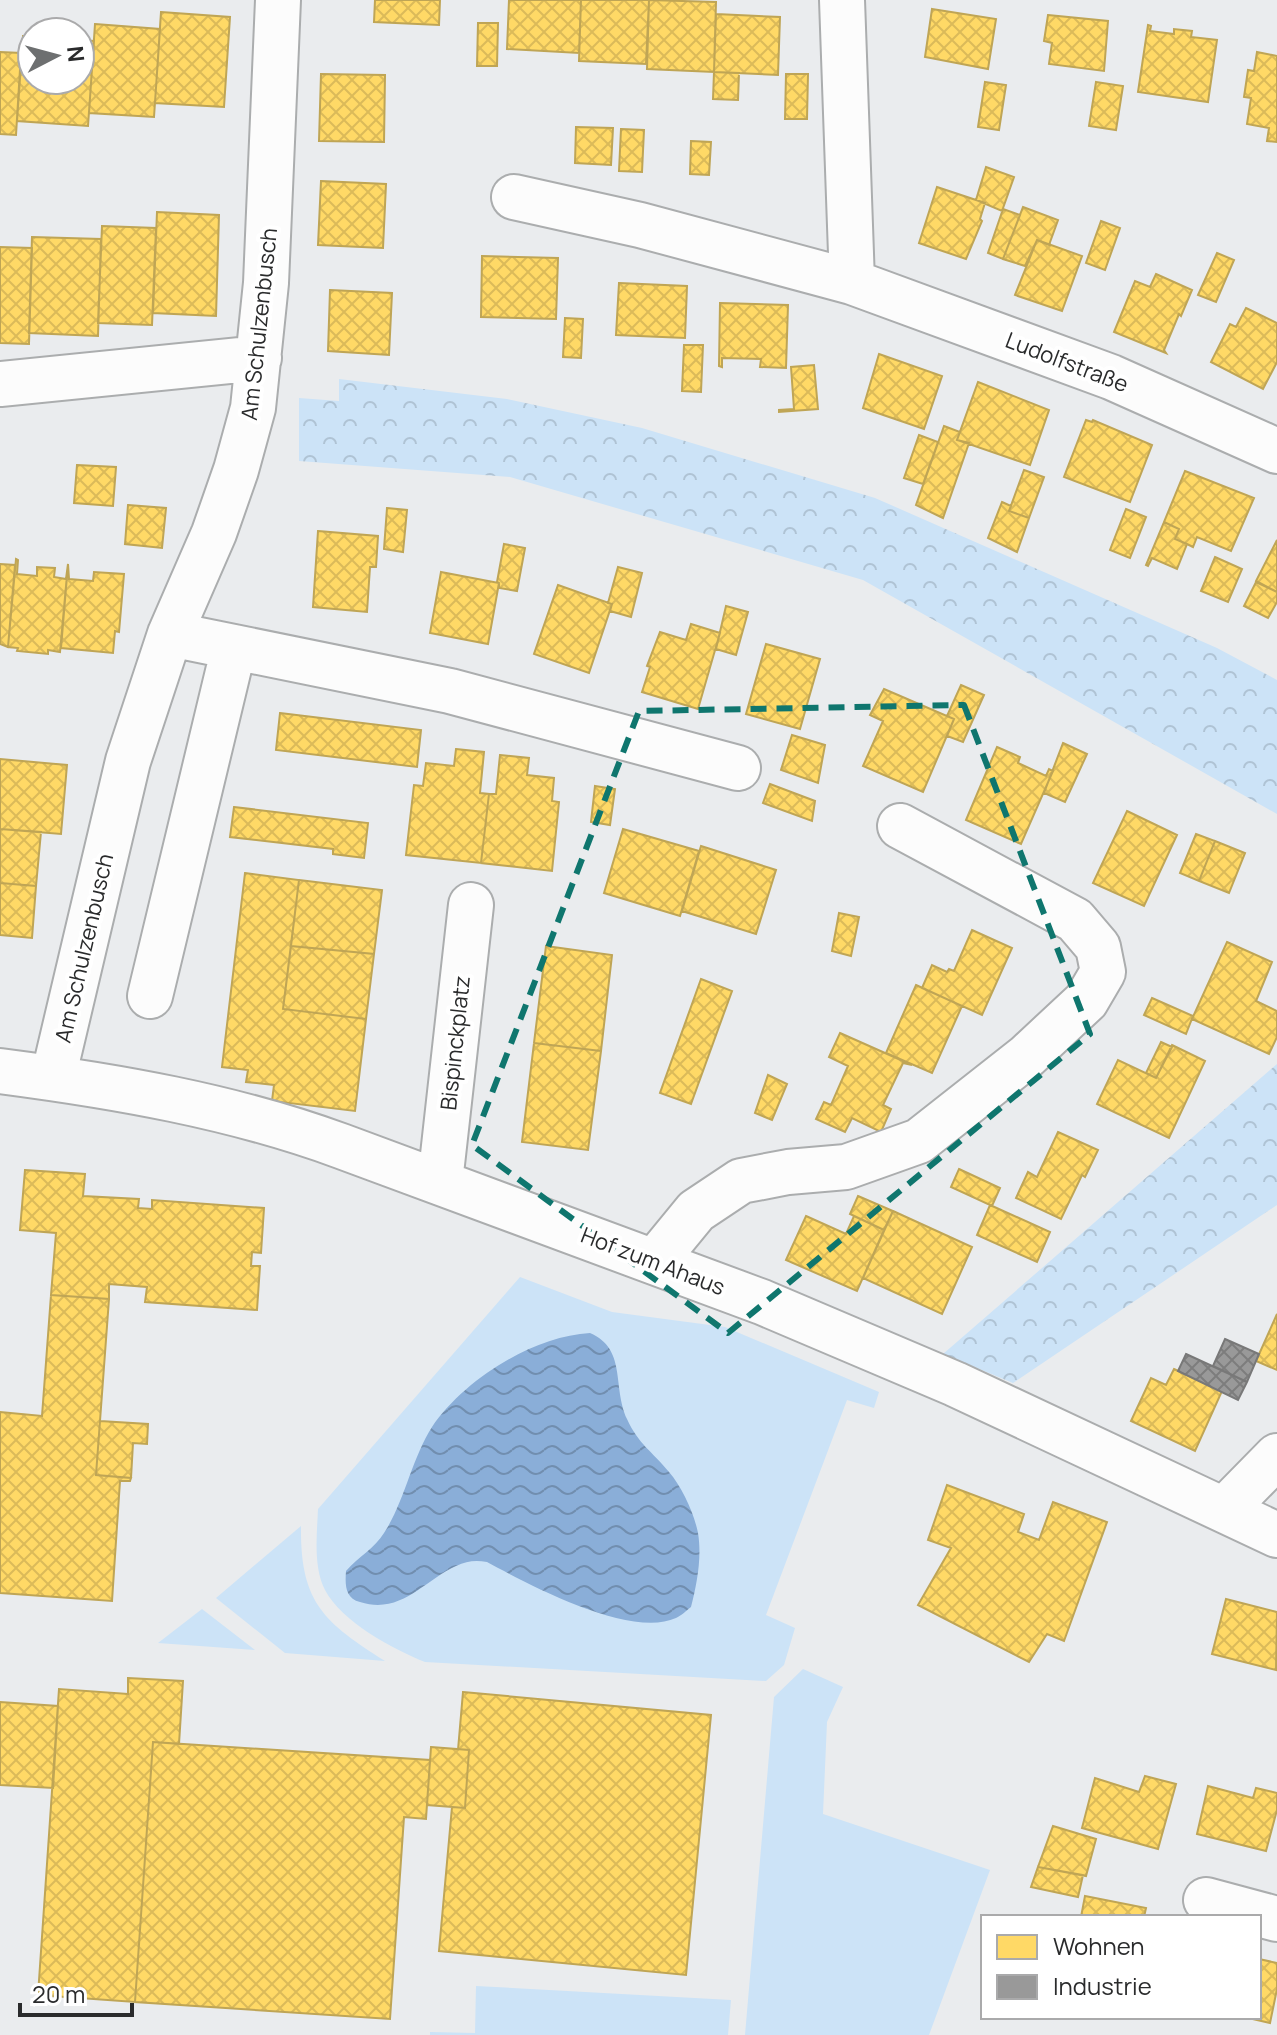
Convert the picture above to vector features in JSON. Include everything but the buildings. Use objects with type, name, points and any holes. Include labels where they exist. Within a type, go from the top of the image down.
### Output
[{"type":"street","name":"Am Schulzenbusch","points":[[53,1078],[128,761],[170,634],[214,533],[253,408],[271,200],[278,0]]},
{"type":"street","points":[[842,0],[852,282]]},
{"type":"street","name":"Ludolfstraße","points":[[514,197],[640,225],[852,282],[1111,377],[1277,451]]},
{"type":"street","points":[[0,384],[259,358]]},
{"type":"street","points":[[170,634],[450,691],[738,768]]},
{"type":"street","points":[[150,996],[234,647]]},
{"type":"street","points":[[655,1261],[696,1211],[741,1181],[788,1172],[846,1167],[919,1141],[1027,1056],[1086,1001],[1103,972],[1098,947],[1075,920],[900,826]]},
{"type":"street","name":"Bispinckplatz","points":[[440,1182],[471,905]]},
{"type":"street","name":"Hof zum Ahaus","points":[[0,1071],[174,1100],[293,1128],[762,1302],[955,1384],[1277,1535]]},
{"type":"street","points":[[1224,1510],[1277,1456]]},
{"type":"street","points":[[1206,1900],[1277,1919]]},
{"type":"highlighted area","points":[[964,705],[1090,1034],[728,1333],[472,1145],[639,711]]},
{"type":"green space","points":[[339,379],[507,399],[642,428],[875,498],[1217,648],[1277,680],[1277,814],[863,580],[510,477],[299,461],[299,398],[339,401]]},
{"type":"green space","points":[[1277,1064],[1277,1205],[1013,1383],[943,1354]]},
{"type":"green space","points":[[520,1277],[612,1312],[725,1327],[879,1392],[874,1408],[847,1400],[766,1615],[795,1628],[784,1665],[766,1681],[425,1662],[398,1650],[356,1623],[343,1613],[325,1590],[317,1561],[318,1509]]},
{"type":"green space","points":[[301,1526],[305,1574],[320,1608],[346,1634],[385,1661],[285,1653],[216,1598]]},
{"type":"green space","points":[[202,1609],[255,1650],[158,1643]]},
{"type":"green space","points":[[803,1669],[843,1687],[827,1722],[823,1814],[990,1870],[929,2035],[745,2035],[774,1697]]},
{"type":"green space","points":[[476,1986],[731,2000],[728,2035],[430,2035],[430,2032],[475,2033]]},
{"type":"water","points":[[590,1333],[602,1340],[614,1359],[623,1406],[632,1428],[674,1478],[694,1517],[699,1551],[691,1607],[676,1618],[656,1623],[633,1621],[580,1606],[479,1561],[456,1566],[411,1594],[388,1604],[375,1605],[351,1597],[346,1586],[346,1571],[384,1533],[425,1439],[446,1410],[481,1377],[523,1352],[546,1342]]}]
